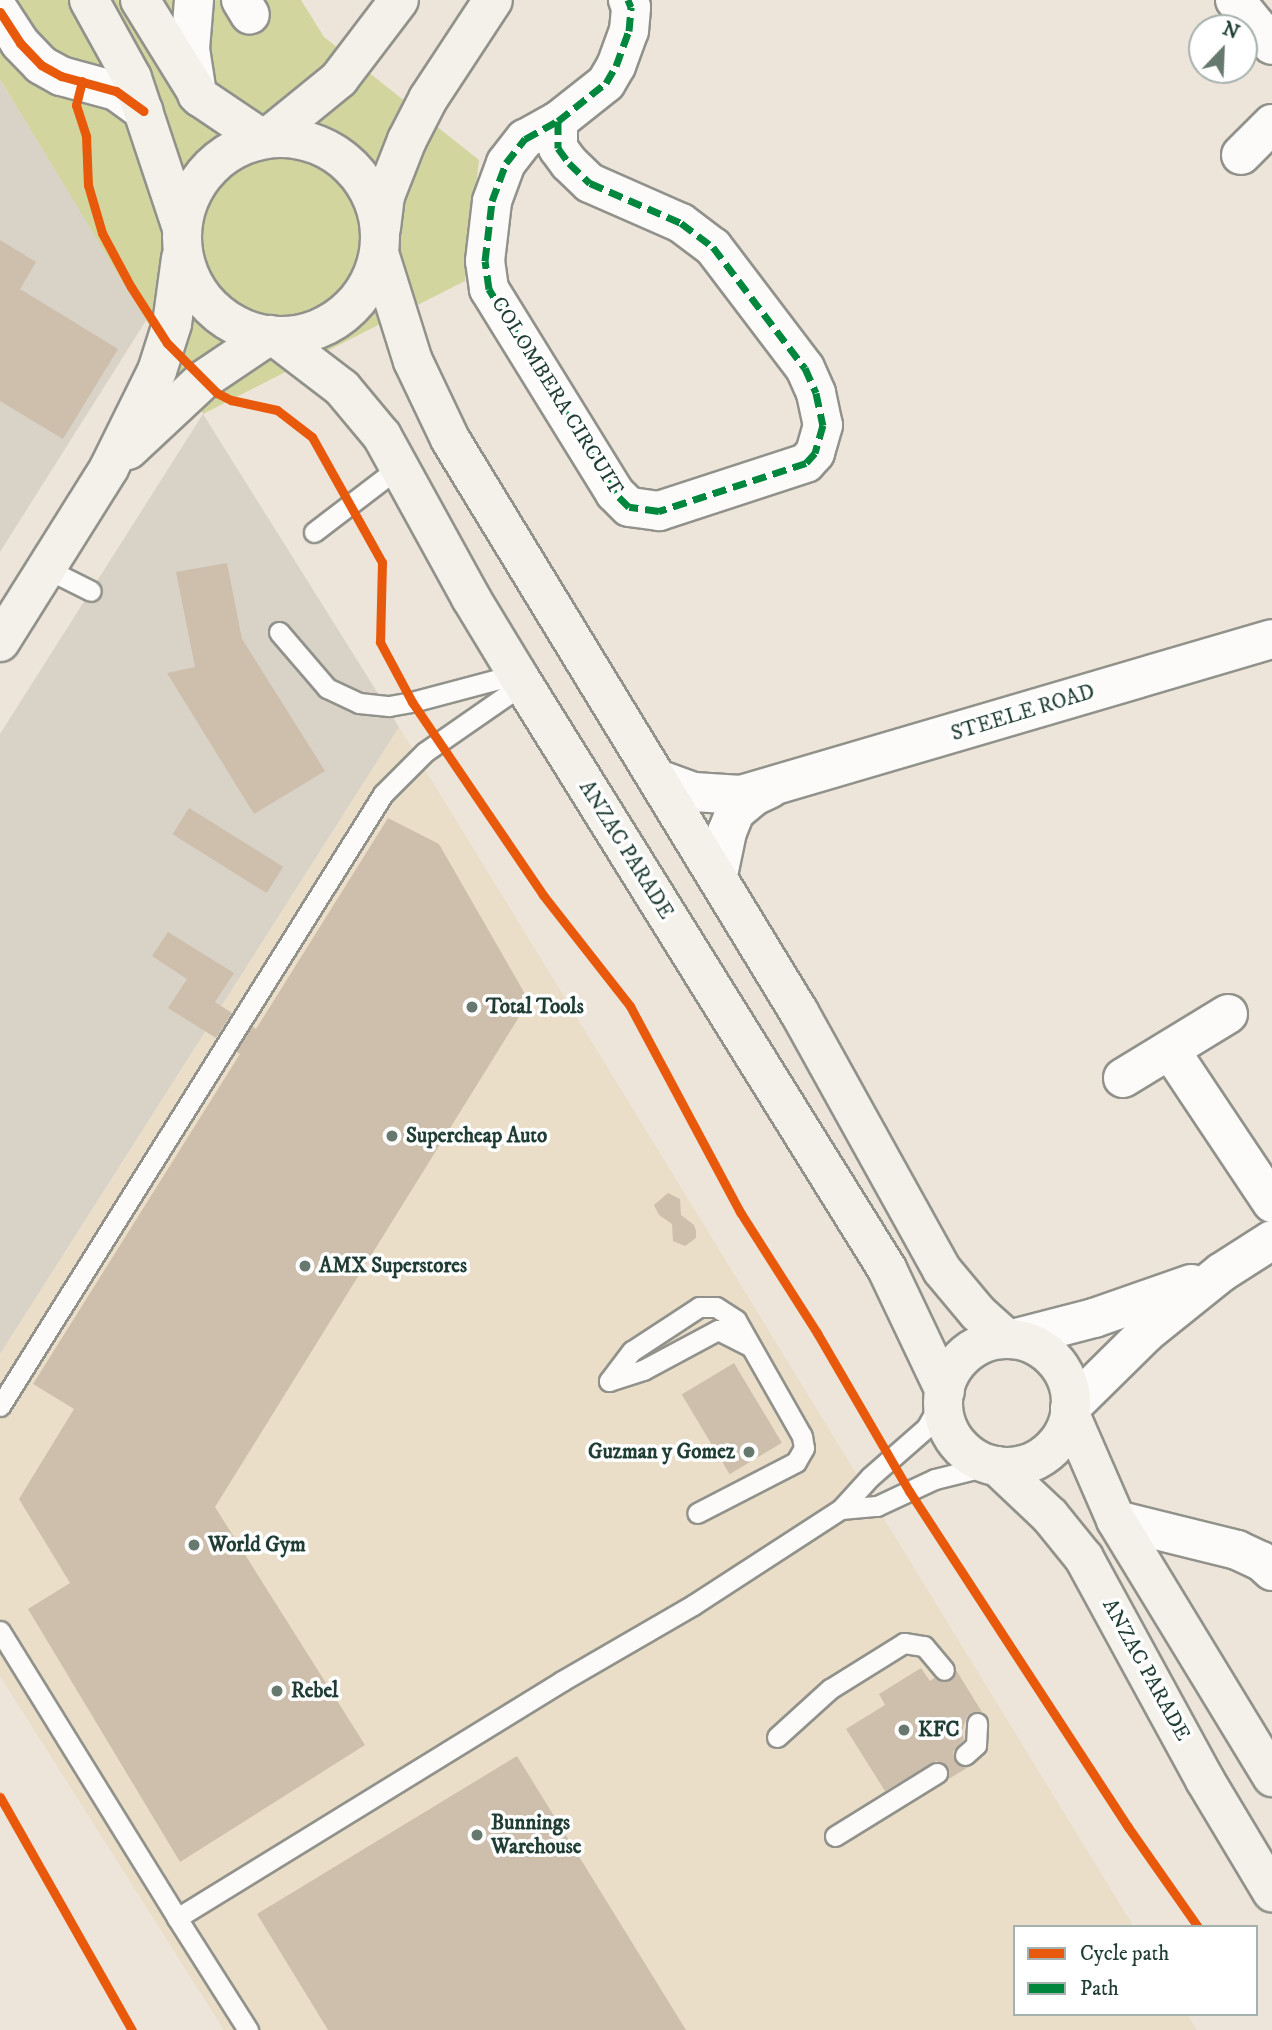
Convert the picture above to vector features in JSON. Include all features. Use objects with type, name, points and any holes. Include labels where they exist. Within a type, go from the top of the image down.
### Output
[{"type":"main road","points":[[89,0],[120,53],[144,111],[182,238],[192,283],[208,307],[241,328],[272,335],[309,332],[348,311],[367,290],[380,243],[385,196],[407,140],[428,100],[493,0]]},
{"type":"main road","points":[[140,0],[197,94],[265,137],[313,145],[346,163],[375,202],[380,243],[413,361],[435,411],[799,1012],[942,1270],[978,1313],[1010,1339]]},
{"type":"main road","points":[[0,642],[109,468],[163,356],[176,307],[182,238],[192,191],[210,167],[231,151],[265,137],[339,79],[400,0]]},
{"type":"main road","points":[[109,468],[203,380],[272,335]]},
{"type":"main road","name":"ANZAC PARADE","points":[[272,335],[329,376],[355,400],[382,436],[471,598],[520,679],[887,1269],[945,1394]]},
{"type":"main road","points":[[1070,1411],[1062,1435],[1047,1455],[1022,1466],[994,1466],[974,1458],[953,1438],[944,1417],[945,1394],[955,1365],[967,1353],[982,1345],[1010,1339],[1034,1344],[1057,1363],[1067,1380],[1070,1411],[1116,1520],[1272,1777]]},
{"type":"main road","name":"ANZAC PARADE","points":[[994,1466],[1050,1516],[1084,1558],[1205,1780],[1272,1892]]},
{"type":"street","points":[[194,0],[190,49],[197,94]]},
{"type":"street","name":"COLOMBERA CIRCUIT","points":[[558,121],[558,148],[569,163],[590,183],[681,223],[713,247],[805,368],[816,393],[822,425],[815,453],[806,463],[659,511],[629,507],[615,493],[489,289],[485,261],[492,201],[498,180],[525,139],[558,121],[591,98],[616,66],[629,32],[628,0]]},
{"type":"street","points":[[1235,0],[1272,45]]},
{"type":"street","points":[[0,12],[20,43],[41,65],[61,76],[116,91],[144,111]]},
{"type":"street","points":[[1241,155],[1272,124]]},
{"type":"street","name":"STEELE ROAD","points":[[658,779],[683,789],[713,795],[741,795],[1272,639]]},
{"type":"street","name":"STEELE ROAD","points":[[718,875],[727,832],[735,812],[754,796],[774,787]]},
{"type":"street","points":[[1123,1078],[1228,1014]]},
{"type":"street","points":[[1170,1050],[1272,1203]]},
{"type":"street","points":[[1070,1411],[1146,1333],[1222,1272],[1272,1240]]},
{"type":"street","points":[[1010,1339],[1094,1318],[1222,1272]]},
{"type":"street","points":[[1116,1520],[1237,1550],[1261,1561],[1272,1572]]},
{"type":"lane","points":[[314,531],[399,467]]},
{"type":"lane","points":[[45,568],[91,591]]},
{"type":"lane","points":[[279,632],[321,683],[359,704],[389,706],[520,679]]},
{"type":"lane","points":[[0,1406],[383,794],[425,752],[520,679]]},
{"type":"lane","points":[[697,1513],[796,1462],[802,1454],[802,1436],[736,1320],[708,1305],[691,1311],[632,1351],[609,1381],[643,1370],[718,1330],[751,1347]]},
{"type":"lane","points":[[177,1918],[562,1681],[694,1605],[842,1509],[870,1477],[926,1428],[945,1394]]},
{"type":"lane","points":[[842,1509],[877,1506],[935,1479],[994,1466]]},
{"type":"lane","points":[[0,1631],[248,2030]]},
{"type":"lane","points":[[777,1737],[830,1689],[904,1643],[924,1646],[944,1671]]},
{"type":"lane","points":[[965,1755],[976,1745],[977,1723]]},
{"type":"lane","points":[[835,1836],[937,1773]]},
{"type":"shaded area","points":[[0,79],[147,319],[0,552]]},
{"type":"shaded area","points":[[203,414],[399,727],[0,1354],[0,734]]},
{"type":"shaded area","points":[[399,727],[1133,1925],[1013,1925],[1013,2016],[1188,2016],[1197,2030],[224,2030],[0,1676],[0,1354]]},
{"type":"green space","points":[[0,0],[301,0],[324,37],[479,160],[465,281],[203,414],[0,79]]},
{"type":"building","points":[[0,240],[36,262],[20,289],[118,349],[63,439],[0,401]]},
{"type":"building","points":[[227,563],[242,639],[325,771],[254,814],[167,673],[195,667],[176,572]]},
{"type":"building","points":[[189,808],[283,867],[267,893],[173,834]]},
{"type":"building","points":[[388,818],[439,844],[529,1001],[215,1507],[365,1745],[180,1862],[28,1609],[70,1583],[19,1499],[74,1409],[33,1384],[240,1054],[236,1052],[252,1026],[256,1029]]},
{"type":"building","points":[[168,932],[234,973],[215,1002],[232,1013],[216,1038],[168,1008],[187,979],[152,956]]},
{"type":"building","points":[[668,1193],[680,1199],[681,1215],[694,1225],[696,1231],[696,1238],[685,1246],[673,1241],[672,1224],[659,1215],[654,1205]]},
{"type":"building","points":[[734,1363],[782,1443],[730,1474],[682,1394]]},
{"type":"building","name":"KFC","points":[[921,1668],[930,1681],[934,1678],[945,1682],[952,1679],[956,1670],[982,1712],[972,1712],[967,1716],[962,1732],[964,1739],[953,1752],[956,1764],[970,1766],[947,1780],[948,1767],[936,1761],[885,1791],[846,1729],[885,1705],[879,1694]]},
{"type":"building","name":"Bunnings Warehouse","points":[[517,1756],[686,2030],[328,2030],[257,1914]]},
{"type":"marked path","points":[[558,121],[558,148],[569,163],[590,183],[681,223],[713,247],[805,368],[816,393],[823,425],[815,453],[806,463],[659,511],[629,507],[615,493],[489,289],[485,261],[492,201],[506,163],[525,139],[558,121],[606,83],[616,66],[629,31],[631,7],[628,0]]},
{"type":"cycle path","points":[[0,12],[20,43],[41,65],[61,76],[116,91],[144,111]]},
{"type":"cycle path","points":[[82,81],[76,105],[86,136],[88,185],[102,233],[131,287],[167,343],[217,393],[231,400],[277,410],[312,437],[382,562],[380,642],[412,702],[543,895],[630,1006],[740,1212],[817,1333],[909,1491],[1128,1827],[1197,1925]]},
{"type":"cycle path","points":[[0,1797],[132,2030]]},
{"type":"place","name":"Total Tools","points":[[472,1007]]},
{"type":"place","name":"Supercheap Auto","points":[[392,1136]]},
{"type":"place","name":"AMX Superstores","points":[[305,1266]]},
{"type":"place","name":"Guzman y Gomez","points":[[749,1452]]},
{"type":"place","name":"World Gym","points":[[194,1545]]},
{"type":"place","name":"Rebel","points":[[277,1691]]},
{"type":"place","name":"KFC","points":[[904,1730]]},
{"type":"place","name":"Bunnings Warehouse","points":[[477,1835]]}]
